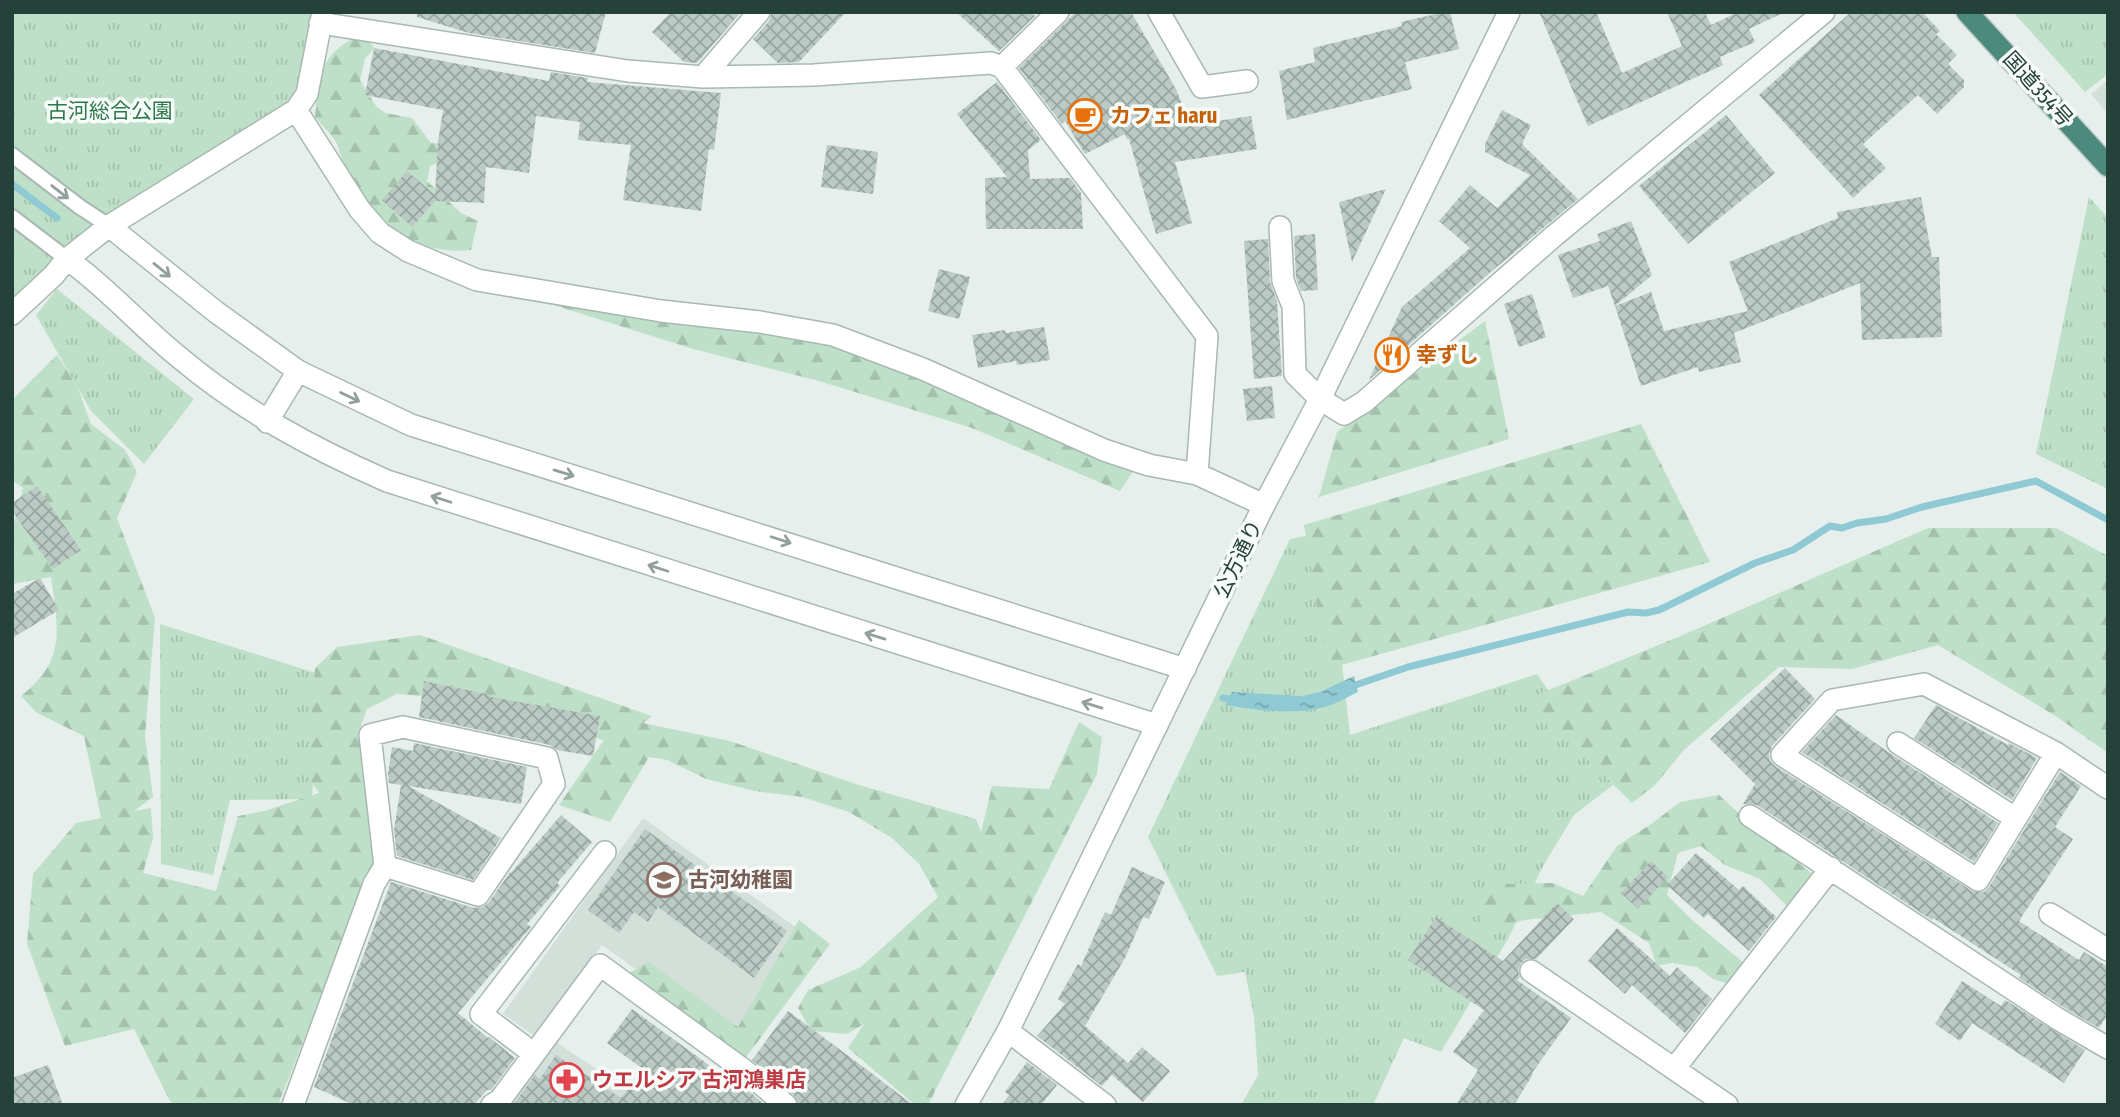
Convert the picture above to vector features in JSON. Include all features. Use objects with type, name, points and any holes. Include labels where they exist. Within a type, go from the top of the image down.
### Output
[{"type":"highway","name":"国道354号","points":[[1967,12],[2108,166]]},
{"type":"street","points":[[703,77],[759,12]]},
{"type":"street","points":[[1002,67],[1058,12]]},
{"type":"street","points":[[1159,12],[1202,87],[1247,81]]},
{"type":"street","name":"公方通り","points":[[966,1105],[1008,1031],[1264,505],[1320,398],[1509,12]]},
{"type":"street","points":[[1280,226],[1283,281],[1293,306],[1295,374],[1320,398],[1344,414],[1364,402],[1554,236],[1824,12]]},
{"type":"street","points":[[12,314],[53,276],[67,259],[109,226],[296,110],[307,94],[321,17],[628,71],[703,77],[814,75],[991,63],[1002,67],[1207,336],[1197,474]]},
{"type":"street","points":[[296,110],[360,210],[380,233],[408,251],[477,280],[661,311],[760,322],[833,335],[923,369],[1104,450],[1149,465],[1197,474],[1264,505]]},
{"type":"street","points":[[109,226],[184,287],[298,371],[411,425],[1185,669]]},
{"type":"street","points":[[67,259],[90,275],[177,357],[223,393],[267,422],[327,454],[387,481],[1157,726]]},
{"type":"street","points":[[267,422],[298,371]]},
{"type":"street","points":[[2056,753],[1978,880],[1782,755],[1832,700],[1924,684],[2056,753],[2108,788]]},
{"type":"street","points":[[293,1105],[374,884],[385,866],[370,735],[403,727],[547,758],[554,784],[478,895],[385,866]]},
{"type":"street","points":[[1898,743],[2015,818]]},
{"type":"street","points":[[1750,816],[2058,1019],[2108,1048]]},
{"type":"street","points":[[534,1054],[481,1014],[605,852]]},
{"type":"street","points":[[1674,1069],[1831,868]]},
{"type":"street","points":[[2050,914],[2108,950]]},
{"type":"street","points":[[492,1105],[500,1100],[600,965],[744,1070],[786,1105]]},
{"type":"street","points":[[1531,971],[1727,1105]]},
{"type":"street","points":[[1008,1031],[1105,1105]]},
{"type":"lane","points":[[12,155],[109,226]]},
{"type":"lane","points":[[12,217],[67,259]]},
{"type":"shaded area","points":[[2108,80],[2108,114],[2091,94]]},
{"type":"shaded area","name":"古河幼稚園","points":[[643,818],[815,941],[741,1044],[602,945],[536,1037],[503,1014]]},
{"type":"shaded area","points":[[553,1040],[650,1105],[507,1105]]},
{"type":"green space","name":"古河総合公園","points":[[12,12],[323,12],[307,94],[109,226],[12,314]]},
{"type":"green space","points":[[2013,12],[2108,12],[2108,74],[2085,92]]},
{"type":"green space","points":[[357,37],[368,39],[374,48],[365,59],[360,80],[376,106],[385,113],[412,118],[431,143],[451,144],[448,158],[430,166],[427,181],[461,213],[478,221],[471,250],[430,247],[396,230],[368,202],[345,167],[336,142],[315,117],[320,80],[328,60],[344,44]]},
{"type":"green space","points":[[2089,197],[2108,218],[2108,489],[2036,454]]},
{"type":"green space","points":[[57,289],[194,399],[144,464],[91,411],[36,315]]},
{"type":"green space","points":[[538,300],[827,341],[1134,470],[1120,491],[972,428],[819,381],[693,349]]},
{"type":"green space","points":[[1485,321],[1509,439],[1319,497],[1337,432]]},
{"type":"green space","points":[[57,355],[77,386],[91,424],[125,450],[137,472],[117,518],[155,618],[145,736],[153,797],[134,811],[151,808],[153,838],[143,873],[216,891],[238,816],[264,811],[319,793],[307,774],[315,668],[337,647],[420,635],[652,716],[643,723],[730,741],[856,784],[976,819],[981,832],[992,786],[1049,789],[1079,722],[1102,737],[1097,774],[928,1105],[915,1105],[848,1048],[864,1024],[847,1034],[811,1031],[798,1008],[808,990],[861,967],[938,897],[919,864],[892,838],[849,812],[802,797],[755,791],[706,779],[667,760],[649,757],[610,822],[559,805],[604,740],[455,699],[397,694],[367,709],[359,732],[376,858],[278,1105],[175,1105],[170,1101],[134,1029],[65,1046],[27,944],[33,874],[76,823],[101,818],[84,736],[37,713],[21,696],[36,682],[53,656],[57,628],[51,577],[12,584],[12,531],[23,488],[12,480],[12,400]]},
{"type":"green space","points":[[1641,424],[1710,562],[1327,669],[1304,525]]},
{"type":"green space","points":[[1928,528],[2056,528],[2108,556],[2108,753],[2057,717],[1938,645],[1852,669],[1779,667],[1684,750],[1655,785],[1632,803],[1527,699],[1683,635]]},
{"type":"green space","points":[[1327,532],[1350,735],[1537,674],[1613,785],[1574,815],[1543,866],[1509,937],[1441,1052],[1404,1038],[1373,1105],[1241,1105],[1258,1075],[1254,1017],[1245,972],[1217,976],[1148,837],[1290,539]]},
{"type":"green space","points":[[160,624],[319,674],[312,799],[230,800],[213,875],[161,864]]},
{"type":"green space","points":[[1719,795],[1816,877],[1787,906],[1760,879],[1725,865],[1701,846],[1678,853],[1667,895],[1692,920],[1757,974],[1729,984],[1713,979],[1697,967],[1672,963],[1657,966],[1649,943],[1601,912],[1524,920],[1480,933],[1479,905],[1495,884],[1553,883],[1583,896],[1617,846],[1680,802]]},
{"type":"green space","points":[[799,920],[830,944],[744,1060],[627,974],[649,962],[738,1027]]},
{"type":"water","points":[[1354,676],[1358,692],[1321,708],[1285,711],[1225,705],[1232,692],[1303,696],[1320,692]]},
{"type":"building","points":[[417,12],[606,12],[595,53],[469,33],[417,17]]},
{"type":"building","points":[[671,12],[741,12],[697,63],[684,62],[652,32]]},
{"type":"building","points":[[772,12],[846,12],[799,62],[778,63],[753,39],[769,21]]},
{"type":"building","points":[[956,12],[1030,12],[1035,16],[999,51]]},
{"type":"building","points":[[1076,12],[1131,12],[1176,89],[1190,125],[1251,116],[1257,149],[1175,162],[1192,223],[1156,234],[1129,139],[1125,134],[1085,154],[1065,121],[1062,124],[1019,68]]},
{"type":"building","points":[[1450,12],[1459,49],[1405,62],[1412,89],[1287,120],[1279,71],[1315,62],[1313,48],[1402,26],[1401,22]]},
{"type":"building","points":[[1539,12],[1596,12],[1622,73],[1682,46],[1667,12],[1705,12],[1711,25],[1738,12],[1785,12],[1749,29],[1755,42],[1720,57],[1723,65],[1588,126]]},
{"type":"building","points":[[1851,12],[1922,12],[1940,31],[1936,34],[1957,55],[1948,64],[1964,80],[1964,87],[1937,114],[1918,95],[1863,144],[1886,168],[1853,198],[1759,95]]},
{"type":"building","points":[[374,48],[549,81],[551,72],[588,78],[587,82],[721,93],[714,150],[709,149],[701,211],[623,200],[631,145],[578,140],[580,122],[536,116],[529,173],[486,167],[484,203],[435,201],[412,227],[382,200],[407,171],[435,195],[443,110],[365,95]]},
{"type":"building","points":[[997,82],[1041,140],[1028,150],[1030,179],[1070,178],[1081,193],[1083,229],[986,229],[985,178],[1007,177],[957,114]]},
{"type":"building","points":[[1502,110],[1531,125],[1522,144],[1578,199],[1369,380],[1402,307],[1470,248],[1439,221],[1470,185],[1497,208],[1530,175],[1485,152],[1485,144]]},
{"type":"building","points":[[1726,115],[1775,173],[1688,244],[1639,186]]},
{"type":"building","points":[[827,145],[878,152],[873,194],[821,187]]},
{"type":"building","points":[[1386,189],[1352,262],[1339,202]]},
{"type":"building","points":[[1921,197],[1932,257],[1939,257],[1942,337],[1862,340],[1860,283],[1734,333],[1741,362],[1699,372],[1698,367],[1641,386],[1615,306],[1651,292],[1664,331],[1748,311],[1729,262],[1838,218],[1837,212]]},
{"type":"building","points":[[1631,221],[1652,275],[1615,306],[1608,286],[1573,298],[1558,255],[1600,241],[1597,234]]},
{"type":"building","points":[[1315,234],[1318,290],[1301,291],[1296,278],[1294,236]]},
{"type":"building","points":[[1268,239],[1270,282],[1277,301],[1282,376],[1254,379],[1244,241]]},
{"type":"building","points":[[939,269],[970,277],[959,319],[928,311]]},
{"type":"building","points":[[1532,294],[1546,337],[1519,347],[1504,304]]},
{"type":"building","points":[[1044,327],[1050,360],[1017,365],[1016,361],[978,368],[972,335]]},
{"type":"building","points":[[1272,386],[1275,418],[1247,421],[1243,389]]},
{"type":"building","points":[[37,486],[81,550],[53,569],[12,511],[12,503]]},
{"type":"building","points":[[40,578],[59,610],[12,638],[12,594]]},
{"type":"building","points":[[1785,668],[1815,699],[1772,746],[1770,761],[1972,891],[1984,892],[1989,887],[2060,772],[2081,786],[2055,827],[2073,839],[2019,921],[2079,960],[2084,952],[2108,967],[2108,1014],[2099,1028],[1757,805],[1743,804],[1755,784],[1710,739]]},
{"type":"building","points":[[424,681],[491,697],[600,716],[593,756],[419,717]]},
{"type":"building","points":[[1936,705],[2037,758],[2012,800],[1914,738]]},
{"type":"building","points":[[1836,715],[1998,823],[1974,862],[1802,752]]},
{"type":"building","points":[[414,743],[527,767],[521,804],[408,786],[501,838],[473,880],[397,856],[394,830],[401,785],[389,783],[392,747],[413,751]]},
{"type":"building","points":[[561,815],[592,842],[557,883],[560,886],[527,924],[531,927],[458,1013],[515,1058],[491,1090],[487,1090],[474,1105],[354,1105],[314,1087],[391,882],[474,908],[483,907]]},
{"type":"building","points":[[645,829],[787,931],[754,978],[658,907],[648,922],[634,912],[619,933],[588,910]]},
{"type":"building","points":[[1696,853],[1739,890],[1743,886],[1776,917],[1749,951],[1708,914],[1704,918],[1667,885]]},
{"type":"building","points":[[1651,861],[1668,877],[1638,909],[1621,893]]},
{"type":"building","points":[[1132,867],[1165,882],[1149,919],[1143,917],[1125,958],[1085,1026],[1128,1063],[1142,1047],[1170,1071],[1143,1102],[1112,1075],[1102,1086],[1037,1036],[1065,1004],[1058,999],[1078,964],[1081,966],[1105,912],[1111,915]]},
{"type":"building","points":[[1557,903],[1574,919],[1536,959],[1526,959],[1521,963],[1518,971],[1520,977],[1517,980],[1571,1018],[1532,1073],[1514,1105],[1456,1105],[1478,1070],[1453,1052],[1484,1010],[1408,960],[1436,917],[1503,961]]},
{"type":"building","points":[[1617,928],[1670,976],[1677,967],[1712,999],[1685,1033],[1632,985],[1625,994],[1588,961]]},
{"type":"building","points":[[1962,981],[2001,1006],[2005,1000],[2085,1050],[2064,1083],[1972,1023],[1960,1041],[1935,1024]]},
{"type":"building","points":[[632,1009],[735,1084],[737,1081],[765,1105],[513,1105],[535,1075],[540,1079],[556,1055],[621,1098],[643,1069],[607,1043]]},
{"type":"building","points":[[788,1011],[913,1105],[799,1105],[794,1095],[752,1060]]},
{"type":"building","points":[[1027,1062],[1057,1085],[1041,1105],[1002,1105],[1009,1095],[1005,1092]]},
{"type":"building","points":[[48,1065],[63,1105],[12,1105],[12,1078]]},
{"type":"waterway","points":[[12,184],[57,218]]},
{"type":"waterway","points":[[1347,688],[1408,667],[1628,612],[1646,613],[1659,610],[1755,563],[1793,550],[1830,526],[1842,528],[1886,519],[1922,507],[2036,481],[2108,520]]},
{"type":"waterway","points":[[1223,698],[1237,700]]},
{"type":"place","name":"カフェ haru","points":[[1085,116]]},
{"type":"place","name":"幸ずし","points":[[1392,355]]},
{"type":"place","name":"古河幼稚園","points":[[664,880]]},
{"type":"place","name":"ウエルシア 古河鴻巣店","points":[[567,1080]]}]
